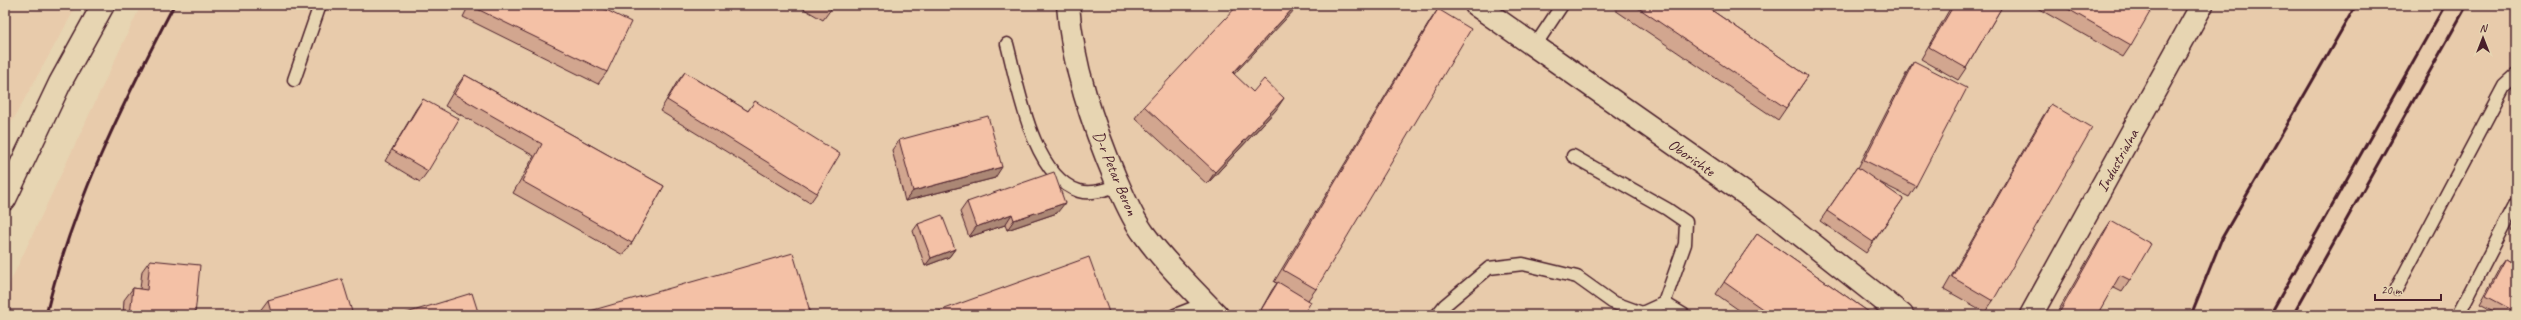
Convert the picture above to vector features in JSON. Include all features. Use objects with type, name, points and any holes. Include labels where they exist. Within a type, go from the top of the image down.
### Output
[{"type":"street","points":[[5,199],[60,83],[103,5]]},
{"type":"street","name":"D-r Petar Beron","points":[[1068,5],[1069,29],[1084,90],[1119,185],[1143,233],[1212,309]]},
{"type":"street","name":"Oborishte","points":[[1476,5],[1773,213],[1902,315]]},
{"type":"street","name":"Industrialna","points":[[2031,315],[2202,5]]},
{"type":"lane","points":[[294,80],[320,5]]},
{"type":"lane","points":[[1534,47],[1562,5]]},
{"type":"lane","points":[[1007,44],[1030,134],[1048,165],[1059,177],[1079,191],[1089,192],[1119,185]]},
{"type":"lane","points":[[2397,288],[2504,86],[2516,75]]},
{"type":"lane","points":[[1437,315],[1445,305],[1489,268],[1523,264],[1577,277],[1612,302],[1642,313],[1664,303],[1685,244],[1686,222],[1667,209],[1573,156]]},
{"type":"lane","points":[[2458,315],[2516,203]]},
{"type":"lane","points":[[1664,303],[1684,315]]},
{"type":"lane","points":[[1175,315],[1212,309]]},
{"type":"shaded area","points":[[5,5],[77,5],[5,134]]},
{"type":"shaded area","points":[[141,5],[2516,5],[2516,315],[5,315],[5,293]]},
{"type":"building","points":[[596,5],[631,22],[607,72],[471,6]]},
{"type":"building","points":[[826,5],[834,5],[832,8]]},
{"type":"building","points":[[1238,5],[1296,5],[1233,73],[1253,92],[1264,79],[1284,98],[1215,172],[1144,106]]},
{"type":"building","points":[[1634,5],[1704,5],[1808,76],[1786,108]]},
{"type":"building","points":[[1954,5],[2003,5],[1966,68],[1929,47]]},
{"type":"building","points":[[2061,5],[2137,5],[2150,12],[2131,45]]},
{"type":"building","points":[[1438,9],[1471,29],[1316,289],[1283,270]]},
{"type":"building","points":[[1914,61],[1967,88],[1916,186],[1864,160]]},
{"type":"building","points":[[685,72],[748,111],[755,101],[840,154],[817,193],[667,100]]},
{"type":"building","points":[[465,75],[664,186],[632,243],[522,181],[542,144],[454,94]]},
{"type":"building","points":[[423,99],[459,119],[428,171],[392,150]]},
{"type":"building","points":[[2051,104],[2092,128],[1993,301],[1952,277]]},
{"type":"building","points":[[988,116],[1002,167],[913,191],[899,140]]},
{"type":"building","points":[[1857,167],[1903,199],[1873,242],[1827,211]]},
{"type":"building","points":[[1054,172],[1065,203],[1014,220],[1012,214],[976,227],[967,202]]},
{"type":"building","points":[[942,215],[955,249],[931,258],[918,224]]},
{"type":"building","points":[[2111,221],[2151,244],[2130,280],[2120,275],[2097,315],[2058,315]]},
{"type":"building","points":[[1757,234],[1873,315],[1771,315],[1724,282]]},
{"type":"building","points":[[793,253],[811,315],[576,315]]},
{"type":"building","points":[[1089,257],[1110,315],[928,315]]},
{"type":"building","points":[[2506,259],[2516,265],[2516,312],[2486,296]]},
{"type":"building","points":[[150,260],[200,265],[195,315],[130,315],[133,288],[147,290]]},
{"type":"building","points":[[342,279],[353,315],[272,315],[268,300]]},
{"type":"building","points":[[1278,282],[1311,302],[1303,315],[1269,315],[1261,310]]},
{"type":"building","points":[[472,293],[479,315],[400,315]]},
{"type":"building","points":[[1472,309],[1482,315],[1468,315]]},
{"type":"railway","points":[[46,315],[70,234],[100,156],[174,5]]},
{"type":"railway","points":[[2191,315],[2222,238],[2356,5]]},
{"type":"railway","points":[[2270,315],[2445,5]]},
{"type":"railway","points":[[2293,315],[2467,5]]}]
